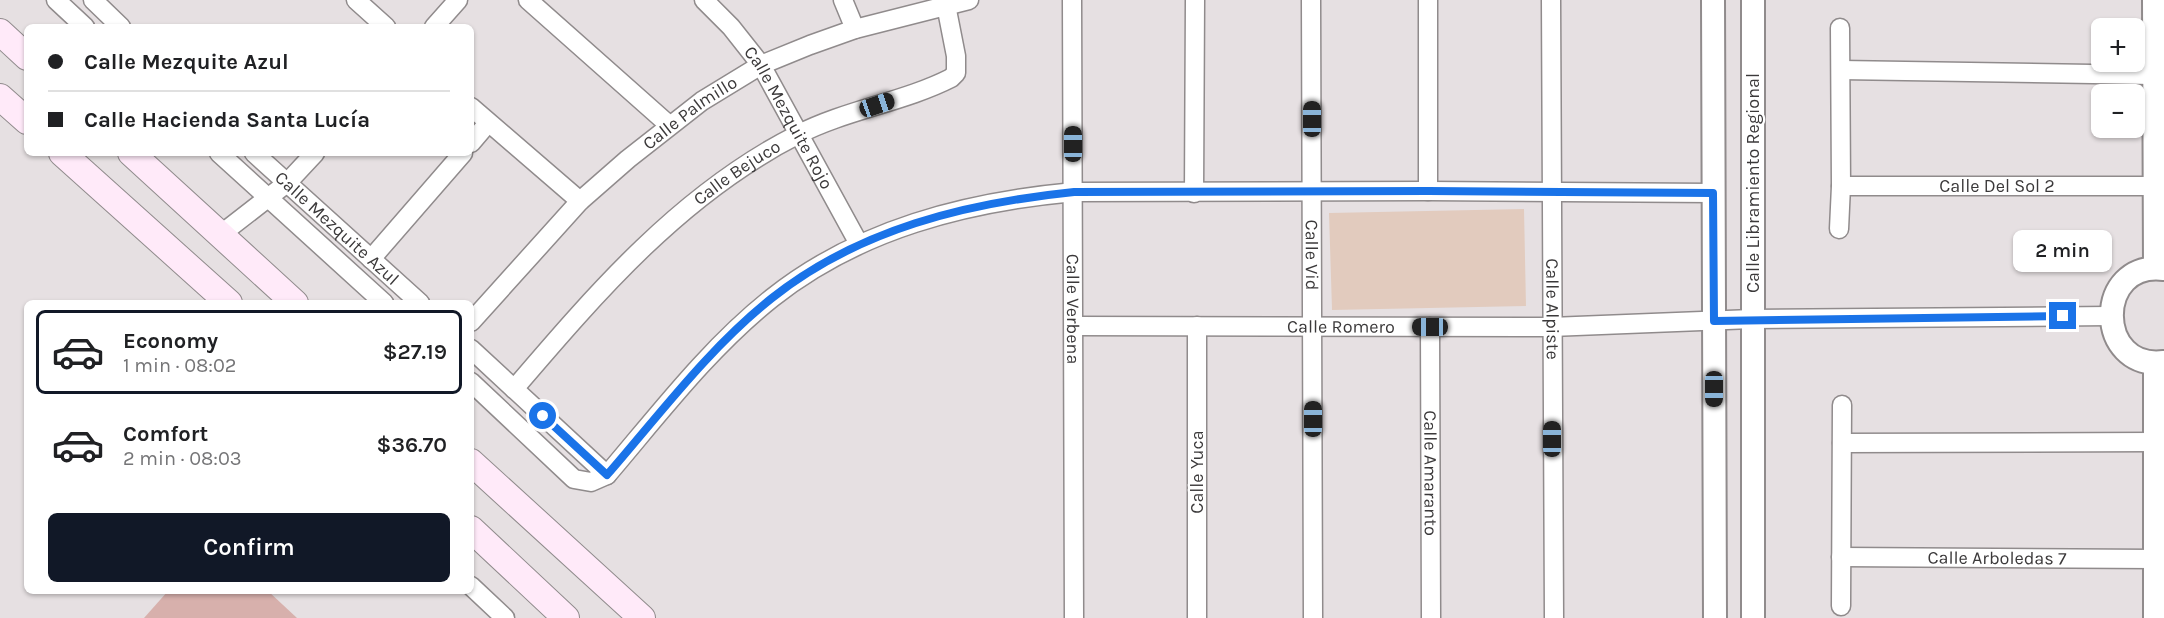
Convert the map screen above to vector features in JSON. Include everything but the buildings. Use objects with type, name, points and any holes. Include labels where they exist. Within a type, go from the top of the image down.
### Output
[{"type":"main road","points":[[0,32],[24,54]]},
{"type":"main road","points":[[0,97],[24,118]]},
{"type":"main road","points":[[65,156],[226,300]]},
{"type":"main road","points":[[134,156],[292,300]]},
{"type":"main road","points":[[474,465],[642,618]]},
{"type":"main road","points":[[474,532],[566,618]]},
{"type":"street","points":[[56,0],[82,24]]},
{"type":"street","points":[[93,0],[118,24]]},
{"type":"street","points":[[356,0],[383,24]]},
{"type":"street","points":[[437,24],[459,0]]},
{"type":"street","points":[[528,0],[669,125]]},
{"type":"street","name":"Calle Mezquite Rojo","points":[[704,0],[731,27],[761,65],[859,244]]},
{"type":"street","points":[[843,0],[855,29]]},
{"type":"street","name":"Calle Palmillo","points":[[474,319],[580,201],[669,125],[702,101],[761,65],[855,29],[969,0]]},
{"type":"street","name":"Calle Verbena","points":[[1072,0],[1074,618]]},
{"type":"street","points":[[1194,193],[1195,0]]},
{"type":"street","name":"Calle Vid","points":[[1311,0],[1313,618]]},
{"type":"street","points":[[1428,0],[1428,191]]},
{"type":"street","name":"Calle Alpiste","points":[[1551,0],[1554,618]]},
{"type":"street","points":[[1713,0],[1715,618]]},
{"type":"street","name":"Calle Libramiento Regional","points":[[1753,0],[1753,618]]},
{"type":"street","points":[[2154,0],[2155,186],[2159,269],[2137,272],[2123,283],[2114,298],[2110,316],[2114,333],[2123,348],[2138,359],[2159,363],[2154,442],[2155,618]]},
{"type":"street","name":"Calle Bejuco","points":[[514,389],[569,325],[653,237],[727,175],[799,134],[951,78],[956,73],[957,57],[946,5]]},
{"type":"street","points":[[1839,230],[1840,28]]},
{"type":"street","points":[[1841,70],[2153,75]]},
{"type":"street","points":[[474,110],[580,201]]},
{"type":"street","points":[[474,139],[488,123]]},
{"type":"street","points":[[222,156],[381,300]]},
{"type":"street","name":"Calle Mezquite Azul","points":[[257,156],[417,300]]},
{"type":"street","points":[[220,235],[287,183],[312,156]]},
{"type":"street","points":[[371,259],[460,156]]},
{"type":"street","name":"Calle Del Sol 2","points":[[1841,186],[2155,186]]},
{"type":"street","points":[[474,385],[574,478],[591,482],[607,475],[729,337],[772,298],[809,271],[859,244],[927,218],[1024,197],[1074,192],[1713,193]]},
{"type":"street","name":"Calle Romero","points":[[1074,326],[1551,327],[1752,319],[2110,316]]},
{"type":"street","name":"Calle Yuca","points":[[1197,326],[1197,618]]},
{"type":"street","name":"Calle Amaranto","points":[[1430,327],[1431,618]]},
{"type":"street","points":[[474,352],[607,475]]},
{"type":"street","points":[[1841,606],[1842,405]]},
{"type":"street","points":[[1842,443],[2154,442]]},
{"type":"street","name":"Calle Arboledas 7","points":[[1841,557],[2154,559]]},
{"type":"street","points":[[474,588],[505,618]]},
{"type":"shaded area","points":[[1524,209],[1526,306],[1332,310],[1329,213]]},
{"type":"route","points":[[543,416],[607,475],[729,337],[772,298],[809,271],[859,244],[927,218],[978,205],[1074,192],[1713,193],[1714,321],[2063,316]]}]
